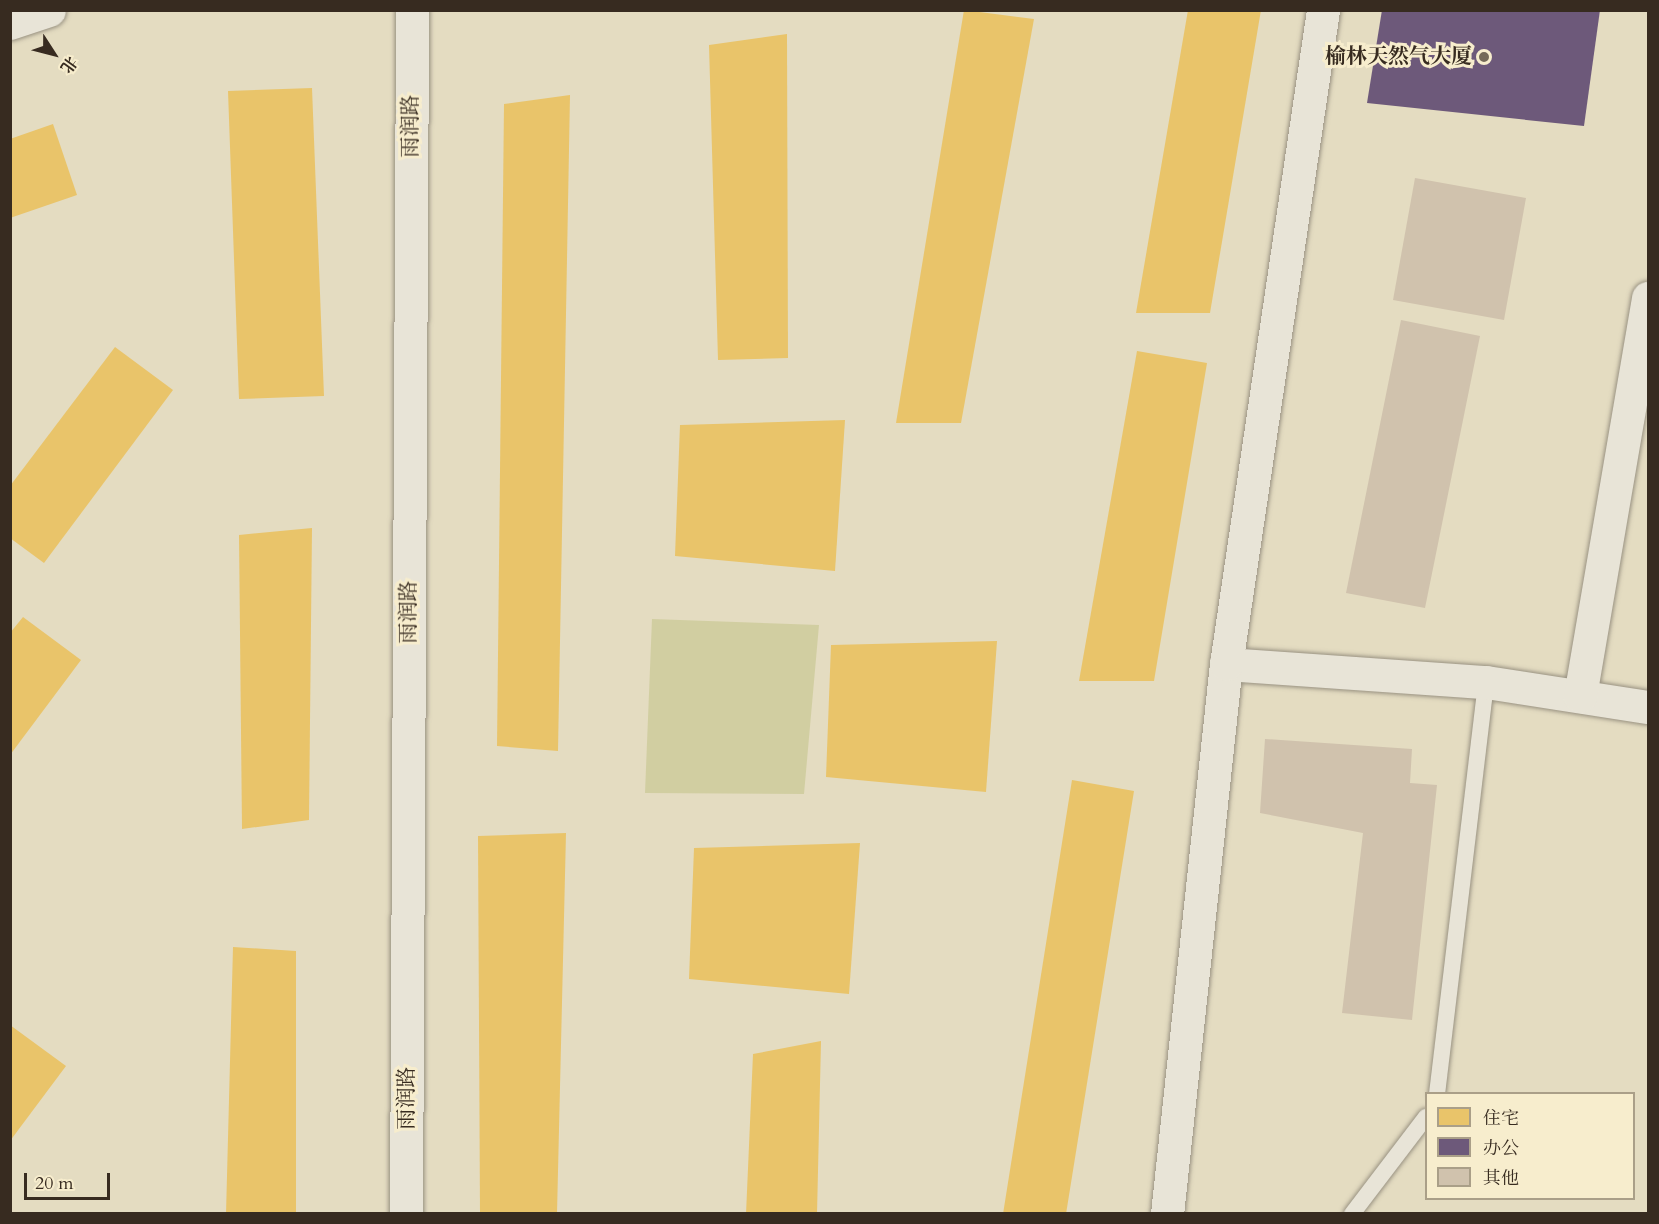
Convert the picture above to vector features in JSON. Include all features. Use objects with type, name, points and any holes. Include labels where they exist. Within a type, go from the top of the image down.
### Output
[{"type":"street","points":[[10,23],[49,10]]},
{"type":"street","name":"雨润路","points":[[406,1214],[411,10]]},
{"type":"street","points":[[1167,1214],[1226,664],[1323,10]]},
{"type":"street","points":[[1580,696],[1648,298]]},
{"type":"street","points":[[1226,664],[1486,682],[1648,707]]},
{"type":"lane","points":[[1437,1092],[1486,682]]},
{"type":"lane","points":[[1352,1214],[1425,1118]]},
{"type":"shaded area","points":[[652,619],[819,625],[804,794],[645,793]]},
{"type":"building: 住宅","points":[[964,10],[1034,19],[961,423],[896,423]]},
{"type":"building: 住宅","points":[[1188,10],[1261,10],[1210,313],[1136,313]]},
{"type":"building: 住宅","points":[[787,34],[788,358],[718,360],[709,45]]},
{"type":"building: 住宅","points":[[312,88],[324,396],[239,399],[228,91]]},
{"type":"building: 住宅","points":[[570,95],[558,751],[497,746],[504,104]]},
{"type":"building: 住宅","points":[[53,124],[77,195],[10,218],[10,139]]},
{"type":"building: 住宅","points":[[115,347],[173,390],[44,563],[10,538],[10,486]]},
{"type":"building: 住宅","points":[[1137,351],[1207,363],[1154,681],[1079,681]]},
{"type":"building: 住宅","points":[[845,420],[835,571],[675,556],[680,425]]},
{"type":"building: 住宅","points":[[312,528],[309,820],[242,829],[239,535]]},
{"type":"building: 住宅","points":[[23,617],[81,660],[10,755],[10,633]]},
{"type":"building: 住宅","points":[[997,641],[986,792],[826,777],[831,645]]},
{"type":"building: 住宅","points":[[1072,780],[1134,791],[1066,1214],[1003,1214]]},
{"type":"building: 住宅","points":[[566,833],[557,1214],[480,1214],[478,836]]},
{"type":"building: 住宅","points":[[860,843],[849,994],[689,979],[694,848]]},
{"type":"building: 住宅","points":[[233,947],[296,951],[296,1214],[226,1214]]},
{"type":"building: 住宅","points":[[10,1025],[66,1066],[10,1141]]},
{"type":"building: 住宅","points":[[821,1041],[817,1214],[746,1214],[753,1054]]},
{"type":"building: 办公","name":"榆林天然气大厦","points":[[1382,10],[1600,10],[1584,126],[1367,103]]},
{"type":"building: 其他","points":[[1415,178],[1526,198],[1504,320],[1393,300]]},
{"type":"building: 其他","points":[[1401,320],[1480,336],[1425,608],[1346,593]]},
{"type":"building: 其他","points":[[1265,739],[1412,749],[1410,783],[1437,785],[1412,1020],[1342,1013],[1363,833],[1260,813]]},
{"type":"place","name":"榆林天然气大厦","points":[[1484,57]]}]
